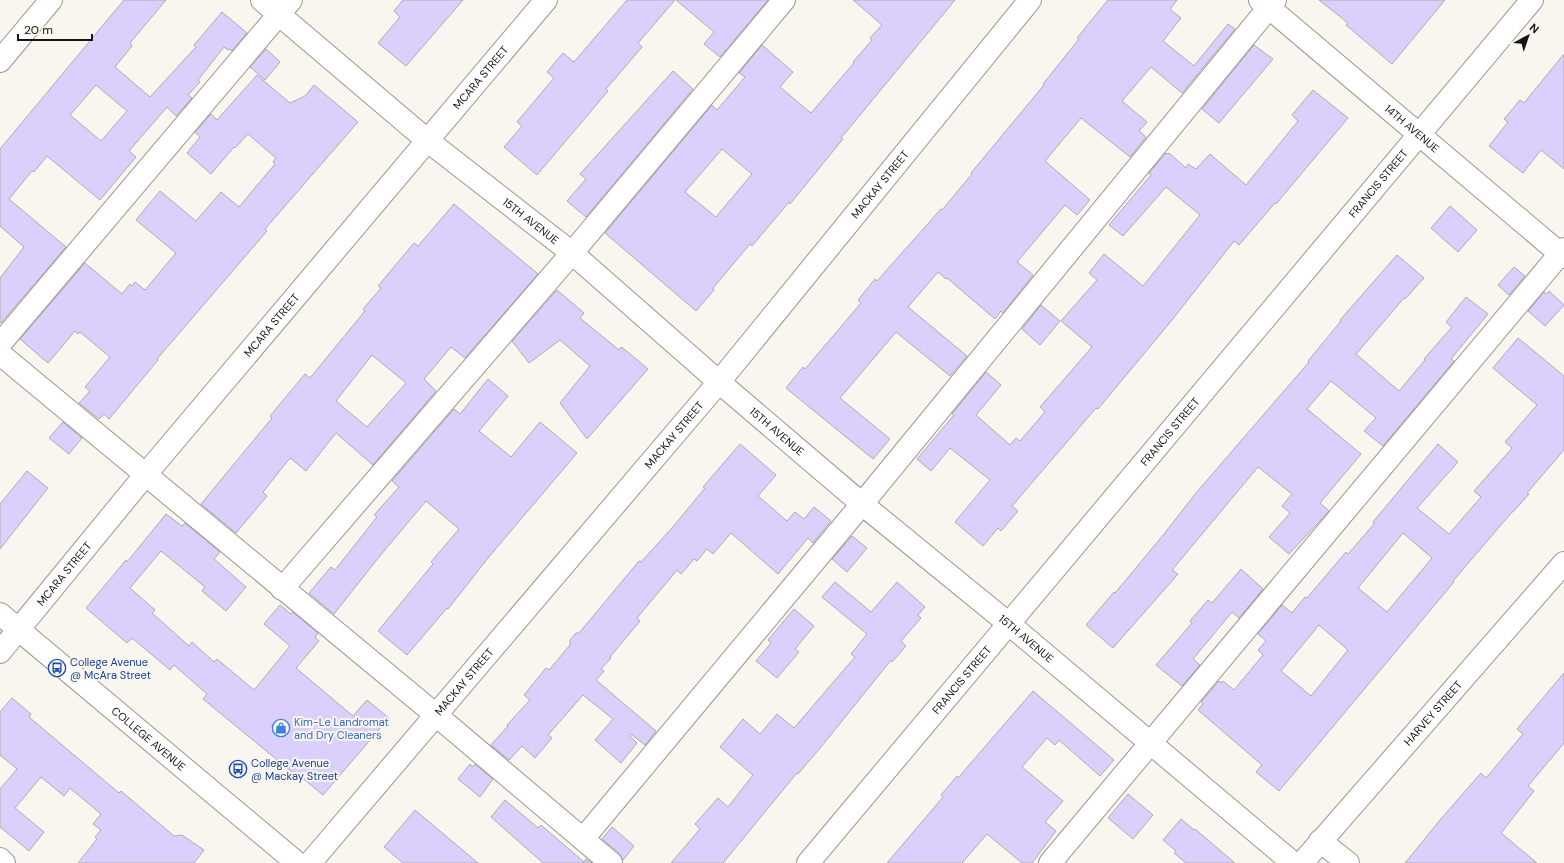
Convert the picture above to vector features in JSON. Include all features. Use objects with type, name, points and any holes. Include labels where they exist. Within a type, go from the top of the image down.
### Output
[{"type":"street","points":[[0,61],[51,0]]},
{"type":"street","name":"15TH AVENUE","points":[[262,0],[285,7],[428,141],[572,253],[718,382],[862,504],[1009,624],[1293,863]]},
{"type":"street","name":"MCARA STREET","points":[[0,652],[146,474],[546,0]]},
{"type":"street","points":[[282,589],[572,253],[784,0]]},
{"type":"street","name":"MACKAY STREET","points":[[310,863],[718,382],[1030,0]]},
{"type":"street","name":"FRANCIS STREET","points":[[808,863],[1532,0]]},
{"type":"street","points":[[583,839],[862,504],[1268,2]]},
{"type":"street","name":"14TH AVENUE","points":[[1268,2],[1420,134],[1563,253]]},
{"type":"street","points":[[0,344],[285,7]]},
{"type":"street","points":[[1050,863],[1150,742],[1563,253]]},
{"type":"street","points":[[0,354],[436,715],[611,863]]},
{"type":"street","name":"HARVEY STREET","points":[[1302,863],[1320,840],[1564,563]]},
{"type":"street","name":"COLLEGE AVENUE","points":[[0,614],[297,863]]},
{"type":"street","points":[[1320,840],[1348,863]]},
{"type":"street","points":[[0,859],[4,863]]},
{"type":"building","points":[[124,0],[166,0],[130,43],[132,46],[115,67],[150,97],[196,47],[194,45],[222,12],[247,33],[232,51],[224,47],[198,80],[200,82],[188,95],[192,98],[176,116],[167,107],[129,151],[136,157],[100,200],[47,156],[34,172],[32,171],[9,199],[66,247],[1,323],[0,278],[24,247],[0,226],[0,149]],"holes":[[[96,85],[127,111],[101,141],[70,115]]]},
{"type":"building","points":[[403,0],[463,0],[406,66],[378,43],[400,17],[394,11]]},
{"type":"building","points":[[627,0],[675,0],[638,43],[642,47],[606,89],[608,91],[537,175],[504,147],[522,126],[517,122],[554,78],[547,72],[563,53],[574,62]]},
{"type":"building","points":[[676,0],[768,0],[720,57],[704,44],[714,32]]},
{"type":"building","points":[[853,0],[955,0],[841,138],[843,139],[790,204],[789,202],[752,246],[750,244],[696,311],[605,233],[712,105],[717,110],[745,77],[739,73],[762,45],[793,72],[780,87],[811,113],[854,63],[853,62],[872,40],[870,38],[882,25]],"holes":[[[722,149],[752,174],[716,217],[685,192]]]},
{"type":"building","points":[[1108,0],[1177,0],[1170,9],[1181,18],[1163,41],[1194,66],[1228,24],[1235,29],[1182,93],[1151,67],[1122,101],[1147,122],[1139,131],[1146,137],[1130,157],[1081,118],[1045,161],[1090,200],[1077,215],[1065,205],[1017,262],[1033,275],[1003,313],[1001,311],[995,319],[938,272],[908,307],[967,356],[950,376],[896,332],[840,398],[890,439],[873,459],[786,388],[803,367],[805,369],[861,303],[858,300],[875,279],[877,281],[941,209],[942,210],[972,174],[971,173],[1044,85],[1043,84],[1079,39],[1077,38]]},
{"type":"building","points":[[1319,0],[1445,0],[1392,64],[1346,25],[1348,23]]},
{"type":"building","points":[[1254,45],[1273,59],[1219,123],[1202,109]]},
{"type":"building","points":[[266,49],[280,62],[265,80],[250,67]]},
{"type":"building","points":[[1564,54],[1564,169],[1541,150],[1523,173],[1489,146],[1508,122],[1504,119],[1520,100],[1524,103]]},
{"type":"building","points":[[673,71],[693,89],[586,217],[567,201],[586,179],[580,174]]},
{"type":"building","points":[[257,75],[290,103],[305,96],[314,85],[358,122],[265,229],[267,231],[157,359],[158,360],[109,419],[104,414],[99,419],[79,403],[90,391],[85,387],[110,357],[80,332],[78,334],[75,331],[48,363],[20,339],[85,263],[122,294],[130,284],[132,286],[135,282],[145,290],[176,253],[136,220],[160,191],[196,221],[221,192],[239,207],[275,164],[273,162],[276,158],[248,134],[235,148],[234,147],[211,174],[187,153],[200,137],[195,132],[211,114],[217,120]]},
{"type":"building","points":[[1313,90],[1348,118],[1276,204],[1275,203],[1239,245],[1234,241],[1172,320],[1098,409],[1096,408],[1012,506],[1018,511],[1001,531],[998,528],[983,546],[955,522],[990,480],[950,448],[931,471],[917,459],[954,415],[952,414],[986,372],[1001,385],[976,415],[1010,445],[1016,438],[1020,441],[1045,412],[1040,407],[1092,347],[1061,321],[1097,280],[1089,273],[1104,254],[1143,286],[1200,215],[1166,187],[1123,236],[1109,225],[1151,175],[1149,173],[1166,153],[1169,153],[1186,168],[1188,164],[1196,169],[1210,154],[1246,185],[1298,121],[1292,115]]},
{"type":"building","points":[[454,204],[538,274],[465,358],[451,347],[424,379],[436,391],[373,465],[336,433],[306,471],[290,458],[263,492],[267,496],[236,533],[201,504],[272,418],[270,416],[305,374],[310,378],[365,311],[363,309],[381,288],[378,286],[414,243],[418,246]],"holes":[[[372,355],[406,383],[367,427],[336,401]]]},
{"type":"building","points":[[1450,206],[1477,230],[1458,252],[1431,228]]},
{"type":"building","points":[[1397,255],[1424,278],[1405,299],[1404,298],[1356,354],[1399,391],[1452,327],[1446,322],[1466,297],[1488,314],[1451,359],[1454,361],[1383,446],[1364,431],[1376,418],[1331,381],[1307,409],[1361,454],[1320,503],[1329,511],[1289,554],[1269,537],[1290,513],[1282,506],[1292,494],[1258,467],[1172,570],[1178,574],[1113,648],[1086,625],[1114,592],[1115,593],[1196,493],[1309,362],[1308,361],[1341,321],[1340,320]]},
{"type":"building","points":[[1514,267],[1525,276],[1509,295],[1498,285]]},
{"type":"building","points":[[557,290],[584,313],[580,318],[619,350],[621,347],[648,369],[587,439],[560,403],[590,366],[560,340],[529,363],[512,341]]},
{"type":"building","points":[[1549,291],[1564,305],[1545,326],[1528,311],[1544,292],[1547,294]]},
{"type":"building","points":[[1041,305],[1060,321],[1040,345],[1022,329]]},
{"type":"building","points":[[1518,338],[1564,376],[1564,450],[1527,493],[1529,494],[1453,581],[1454,582],[1279,791],[1256,772],[1262,765],[1198,710],[1203,704],[1201,702],[1219,681],[1222,683],[1223,681],[1234,690],[1263,655],[1258,650],[1266,641],[1258,634],[1282,605],[1292,613],[1305,597],[1307,598],[1346,552],[1348,554],[1374,524],[1373,522],[1438,444],[1458,462],[1417,508],[1449,534],[1481,497],[1474,491],[1512,448],[1505,442],[1537,405],[1493,368]],"holes":[[[1403,533],[1432,558],[1387,612],[1358,588]],[[1319,625],[1348,650],[1311,696],[1281,671]]]},
{"type":"building","points":[[488,379],[508,396],[479,431],[511,457],[540,422],[577,453],[488,558],[448,609],[447,608],[407,655],[378,631],[433,564],[431,562],[459,529],[426,501],[334,614],[309,593],[331,567],[335,570],[377,517],[374,515],[399,487],[392,481],[454,409],[460,414]]},
{"type":"building","points":[[63,422],[82,438],[69,454],[49,438]]},
{"type":"building","points":[[740,444],[776,475],[758,496],[787,521],[795,512],[804,519],[814,507],[831,521],[813,543],[808,538],[778,574],[731,533],[713,554],[707,549],[697,561],[694,559],[681,574],[677,570],[637,618],[640,621],[601,669],[604,671],[596,680],[656,731],[645,745],[631,734],[630,736],[637,743],[621,763],[595,740],[613,719],[583,695],[548,735],[552,738],[535,758],[522,746],[509,760],[491,745],[530,700],[524,695],[546,668],[549,670],[570,645],[570,640],[576,633],[579,633],[639,561],[641,562],[672,528],[705,488],[703,487]]},
{"type":"building","points":[[27,471],[48,488],[0,549],[0,504]]},
{"type":"building","points":[[166,514],[182,526],[185,523],[220,552],[214,559],[246,587],[226,611],[202,591],[205,587],[161,551],[130,588],[155,610],[152,613],[189,646],[192,642],[214,662],[217,659],[254,690],[290,646],[264,624],[280,605],[291,614],[293,612],[318,633],[315,637],[319,641],[296,668],[353,716],[367,700],[389,718],[323,795],[300,776],[298,777],[203,699],[207,694],[174,665],[170,670],[132,638],[127,643],[86,608],[126,560],[127,562]]},
{"type":"building","points":[[852,536],[867,548],[847,572],[832,559]]},
{"type":"building","points":[[1241,569],[1263,589],[1239,618],[1232,612],[1193,659],[1200,665],[1182,686],[1156,665],[1192,623],[1190,621],[1208,600],[1212,603]]},
{"type":"building","points":[[835,582],[871,612],[897,582],[925,607],[918,615],[921,618],[901,641],[906,646],[892,662],[891,660],[821,747],[798,774],[797,773],[723,863],[671,863],[700,829],[695,824],[718,798],[728,807],[753,775],[720,747],[743,719],[760,734],[777,714],[794,728],[855,657],[851,654],[867,634],[822,597]]},
{"type":"building","points":[[794,609],[814,626],[795,649],[799,652],[777,678],[756,661],[771,643],[768,640]]},
{"type":"building","points":[[1564,673],[1564,743],[1528,786],[1534,791],[1501,833],[1537,863],[1405,863],[1481,773],[1486,778],[1523,734],[1517,729]]},
{"type":"building","points":[[1033,691],[1114,760],[1100,776],[1059,740],[1055,745],[1047,738],[1022,767],[1063,801],[1045,822],[1056,831],[1032,863],[1022,863],[987,834],[962,863],[887,863],[943,797],[941,795],[957,776],[958,778]]},
{"type":"building","points":[[12,698],[31,714],[29,717],[119,793],[121,791],[174,836],[182,835],[204,850],[194,863],[78,863],[97,839],[95,837],[101,830],[93,824],[101,814],[70,788],[64,796],[41,777],[15,808],[44,832],[29,851],[0,827],[0,789],[17,769],[0,755],[0,712]]},
{"type":"building","points":[[470,764],[472,767],[475,764],[493,779],[480,797],[458,779]]},
{"type":"building","points":[[1128,794],[1153,815],[1133,839],[1108,818]]},
{"type":"building","points":[[505,800],[538,828],[541,825],[584,862],[586,859],[592,863],[543,863],[491,817]]},
{"type":"building","points":[[415,810],[478,863],[403,863],[384,847]]},
{"type":"building","points":[[1181,819],[1235,863],[1186,863],[1174,853],[1176,851],[1163,840]]},
{"type":"building","points":[[612,827],[634,846],[623,860],[619,853],[602,839]]},
{"type":"place","name":"College Avenue @ McAra Street","points":[[57,668]]},
{"type":"place","name":"Kim-Le Landromat and Dry Cleaners","points":[[281,728]]},
{"type":"place","name":"College Avenue @ Mackay Street","points":[[238,769]]}]
